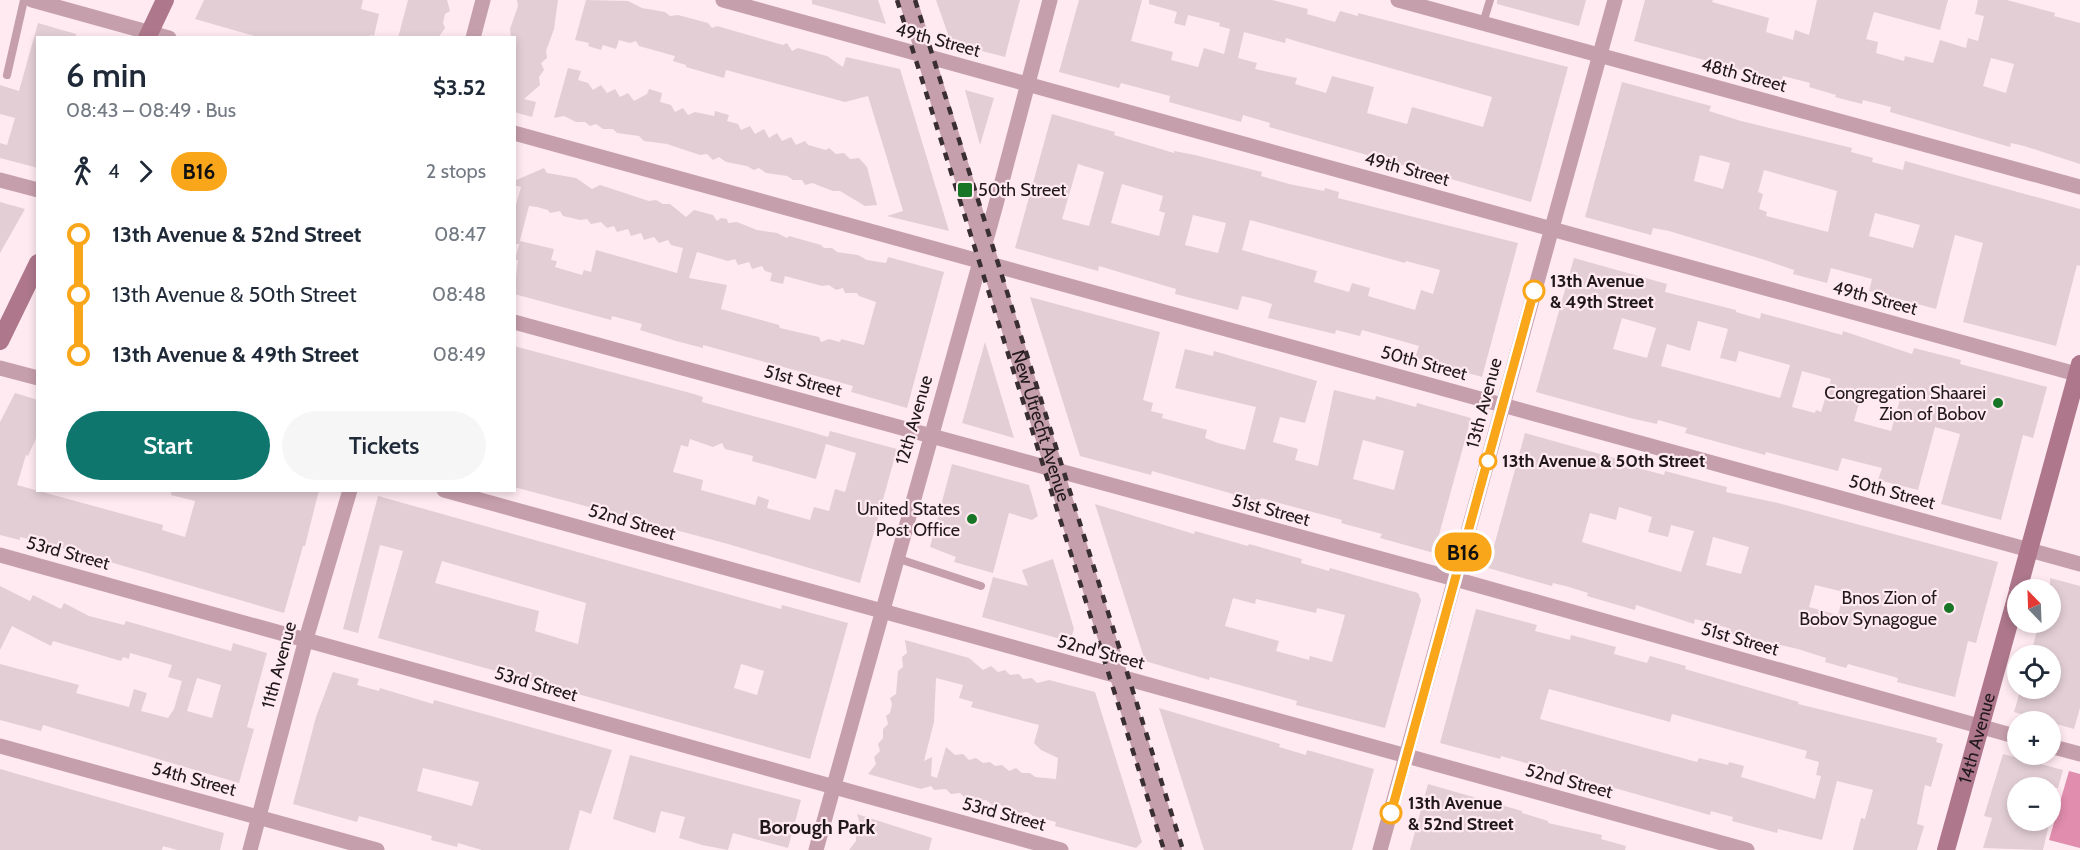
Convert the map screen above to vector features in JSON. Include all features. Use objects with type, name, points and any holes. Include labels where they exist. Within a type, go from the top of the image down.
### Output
[{"type":"main road","points":[[148,35],[165,0]]},
{"type":"main road","points":[[0,342],[36,267]]},
{"type":"main road","name":"14th Avenue","points":[[2021,579],[2079,371]]},
{"type":"main road","name":"14th Avenue","points":[[1946,850],[2007,629]]},
{"type":"street","points":[[32,0],[148,35]]},
{"type":"street","points":[[474,36],[483,0]]},
{"type":"street","name":"49th Street","points":[[723,0],[1551,229],[2079,371]]},
{"type":"street","name":"New Utrecht Avenue","points":[[908,0],[985,242],[986,263],[1173,850]]},
{"type":"street","points":[[985,242],[1050,0]]},
{"type":"street","name":"48th Street","points":[[1398,0],[2080,187]]},
{"type":"street","name":"13th Avenue","points":[[1380,850],[1615,0]]},
{"type":"street","name":"50th Street","points":[[516,134],[2080,564]]},
{"type":"street","points":[[0,180],[36,189]]},
{"type":"street","name":"12th Avenue","points":[[816,850],[930,437],[986,263]]},
{"type":"street","name":"51st Street","points":[[516,323],[1455,579],[2007,734]]},
{"type":"street","points":[[0,368],[36,377]]},
{"type":"street","name":"11th Avenue","points":[[250,850],[306,639],[349,492]]},
{"type":"street","name":"52nd Street","points":[[451,492],[1747,850]]},
{"type":"street","name":"53rd Street","points":[[0,555],[1061,850]]},
{"type":"street","name":"54th Street","points":[[0,746],[377,850]]},
{"type":"street","points":[[2061,749],[2080,754]]},
{"type":"lane","points":[[8,75],[24,0]]},
{"type":"lane","points":[[1483,23],[1490,0]]},
{"type":"lane","points":[[896,558],[981,586]]},
{"type":"shaded area","points":[[2069,771],[2080,774],[2080,848],[2049,840],[2052,831],[2061,831],[2061,799]]},
{"type":"building","points":[[204,0],[363,0],[361,9],[379,14],[374,36],[254,36],[195,19]]},
{"type":"building","points":[[408,0],[447,0],[450,11],[445,14],[443,23],[445,28],[439,36],[399,36]]},
{"type":"building","points":[[517,0],[558,0],[554,29],[546,51],[547,58],[541,63],[544,70],[539,77],[540,85],[524,99],[536,102],[532,117],[516,113],[516,36],[511,36],[510,29],[518,6]]},
{"type":"building","points":[[586,0],[628,1],[642,8],[665,12],[670,16],[678,15],[708,23],[712,28],[717,26],[783,45],[787,43],[792,51],[798,48],[827,56],[843,67],[846,57],[900,69],[949,231],[887,216],[903,211],[868,96],[845,102],[726,70],[724,78],[686,67],[686,65],[673,61],[675,56],[639,46],[636,41],[630,43],[619,40],[616,49],[603,45],[601,50],[588,46],[589,43],[575,40]]},
{"type":"building","points":[[812,0],[878,0],[886,24],[812,4]]},
{"type":"building","points":[[936,0],[1020,0],[1005,57],[951,43]]},
{"type":"building","points":[[1079,0],[1142,0],[1131,41],[1173,52],[1171,60],[1198,67],[1204,48],[1224,54],[1230,29],[1219,26],[1220,23],[1188,15],[1185,26],[1174,23],[1177,12],[1149,4],[1149,0],[1272,0],[1308,9],[1307,14],[1335,22],[1340,11],[1358,16],[1358,13],[1568,67],[1531,202],[1269,127],[1270,123],[1243,115],[1241,122],[1169,102],[1170,96],[1121,83],[1119,88],[1059,72]],"holes":[[[1244,32],[1285,43],[1286,38],[1492,97],[1483,127],[1412,107],[1407,124],[1367,113],[1374,87],[1332,76],[1326,93],[1295,84],[1297,78],[1255,69],[1257,63],[1238,58]]]},
{"type":"building","points":[[1497,0],[1586,0],[1579,26],[1497,4]]},
{"type":"building","points":[[1645,0],[1713,0],[1712,2],[1769,18],[1766,32],[1793,40],[1795,30],[1809,35],[1817,0],[1948,0],[1940,30],[1874,12],[1866,39],[1878,42],[1876,53],[1904,61],[1905,56],[1933,63],[1940,40],[1966,48],[1968,38],[1978,41],[1984,16],[1975,14],[1978,0],[2007,0],[2055,13],[2054,16],[2080,23],[2080,164],[2024,146],[2011,143],[2010,147],[1890,112],[1891,107],[1863,100],[1862,104],[1835,97],[1836,95],[1809,87],[1810,83],[1783,76],[1782,81],[1634,41]],"holes":[[[1991,58],[2014,64],[2006,93],[1983,86]]]},
{"type":"building","points":[[38,23],[76,34],[76,36],[36,36],[36,167],[0,158],[0,143],[7,145],[15,118],[0,114],[0,85],[19,91]]},
{"type":"building","points":[[568,68],[581,71],[578,80],[588,83],[593,90],[601,85],[607,93],[615,89],[620,97],[628,93],[634,101],[647,94],[649,89],[662,93],[660,102],[671,105],[675,112],[683,108],[688,115],[695,112],[714,116],[715,111],[729,115],[727,121],[738,124],[741,130],[750,126],[755,134],[764,129],[769,138],[777,133],[782,141],[791,137],[796,145],[805,141],[808,145],[826,150],[829,148],[836,154],[844,153],[850,159],[859,158],[867,167],[877,205],[865,206],[840,191],[833,191],[812,183],[805,185],[802,180],[766,173],[759,168],[754,170],[747,166],[726,162],[719,157],[713,160],[707,154],[700,155],[667,144],[644,141],[639,136],[617,133],[613,129],[603,129],[596,124],[590,126],[585,122],[576,122],[564,116],[554,118]]},
{"type":"building","points":[[1622,82],[1711,106],[1709,111],[1741,121],[1852,148],[1851,152],[1873,158],[1872,162],[1903,170],[1905,161],[2080,209],[2080,266],[2077,265],[2056,346],[1963,322],[1983,243],[1955,235],[1936,309],[1869,291],[1872,279],[1831,268],[1827,283],[1793,274],[1794,270],[1765,260],[1669,231],[1653,228],[1651,235],[1585,217]],"holes":[[[1700,155],[1730,163],[1723,189],[1694,181]],[[1764,170],[1837,191],[1828,232],[1766,216],[1767,212],[1759,209],[1763,194],[1758,192]],[[1875,213],[1920,225],[1913,248],[1869,236]]]},
{"type":"building","points":[[965,90],[994,98],[980,145]]},
{"type":"building","points":[[1052,114],[1115,132],[1114,135],[1174,153],[1174,151],[1195,155],[1262,172],[1261,176],[1289,184],[1324,191],[1325,188],[1339,192],[1338,198],[1518,243],[1482,377],[1415,358],[1419,346],[1362,330],[1360,336],[1336,330],[1335,334],[1268,318],[1272,304],[1259,300],[1242,296],[1238,310],[1175,294],[1176,289],[1099,266],[1098,271],[1015,248]],"holes":[[[1078,164],[1104,172],[1089,226],[1062,219]],[[1122,184],[1163,196],[1159,211],[1165,213],[1159,236],[1111,223]],[[1193,215],[1226,223],[1218,253],[1185,245]],[[1250,220],[1405,263],[1406,261],[1440,270],[1433,294],[1421,290],[1415,310],[1368,296],[1370,288],[1352,283],[1349,292],[1314,282],[1317,271],[1242,250]]]},
{"type":"building","points":[[544,168],[547,173],[576,178],[592,189],[600,185],[649,201],[656,200],[663,204],[670,204],[686,217],[694,210],[713,215],[717,221],[721,218],[727,219],[728,223],[737,222],[757,230],[777,233],[787,238],[789,236],[821,245],[824,248],[832,248],[837,252],[858,255],[867,260],[886,263],[888,257],[944,272],[907,408],[851,392],[853,386],[640,330],[642,324],[612,316],[611,320],[516,295],[518,260],[516,256],[520,241],[554,249],[551,260],[557,261],[555,267],[582,275],[584,270],[591,272],[596,250],[677,273],[683,248],[671,245],[668,240],[659,243],[654,237],[644,240],[641,233],[631,236],[628,229],[617,232],[614,226],[607,228],[601,222],[591,224],[587,219],[580,220],[563,216],[560,211],[550,213],[548,210],[529,206],[519,244],[516,244],[516,205],[521,187],[516,186],[516,180]],"holes":[[[697,252],[728,261],[735,259],[738,265],[749,262],[752,269],[762,266],[765,271],[772,273],[770,281],[783,284],[785,276],[822,286],[829,285],[836,290],[843,288],[845,293],[857,293],[859,296],[876,302],[864,345],[841,339],[840,342],[829,339],[821,342],[819,337],[780,328],[779,325],[721,309],[727,285],[689,278]]]},
{"type":"building","points":[[0,202],[25,209],[0,253]]},
{"type":"building","points":[[1574,258],[1667,284],[1665,292],[1736,310],[1736,312],[1760,319],[1761,313],[1842,335],[1843,331],[1912,354],[1914,348],[1961,360],[1960,364],[2047,387],[2033,438],[2023,435],[2001,520],[1941,504],[1960,434],[1935,427],[1918,490],[1878,480],[1882,468],[1842,458],[1838,471],[1766,452],[1765,455],[1685,433],[1687,428],[1658,420],[1657,424],[1630,418],[1536,392]],"holes":[[[1622,318],[1656,328],[1647,358],[1613,349]],[[1698,321],[1728,329],[1720,358],[1736,362],[1739,351],[1790,365],[1780,398],[1661,366],[1667,344],[1690,351]],[[1802,371],[1831,379],[1821,412],[1816,410],[1815,413],[1792,407]],[[1863,389],[1900,399],[1891,431],[1854,421]]]},
{"type":"building","points":[[1030,297],[1160,332],[1143,400],[1153,403],[1151,411],[1163,414],[1162,418],[1207,430],[1205,438],[1218,443],[1245,450],[1256,407],[1175,388],[1185,349],[1213,356],[1214,351],[1317,381],[1305,423],[1280,417],[1273,442],[1298,449],[1295,460],[1318,466],[1334,390],[1375,400],[1376,396],[1416,407],[1417,403],[1471,418],[1434,553],[1380,538],[1382,534],[1341,523],[1342,520],[1261,498],[1259,504],[1233,497],[1233,494],[1152,471],[1151,475],[1080,456]],"holes":[[[1363,440],[1404,451],[1394,490],[1353,479]]]},
{"type":"building","points":[[985,342],[1014,438],[962,423]]},
{"type":"building","points":[[516,347],[694,394],[703,397],[702,402],[828,437],[830,431],[897,449],[860,583],[728,544],[516,488]],"holes":[[[690,439],[713,447],[722,443],[725,449],[753,456],[752,461],[816,479],[826,444],[856,453],[845,492],[835,489],[829,511],[814,507],[810,520],[767,508],[769,500],[758,496],[755,505],[701,490],[703,480],[673,472],[681,445],[688,447]]]},
{"type":"building","points":[[15,393],[36,399],[36,438],[28,456],[26,455],[17,485],[163,525],[162,530],[185,537],[195,501],[171,495],[172,492],[318,492],[305,546],[303,546],[284,613],[52,545],[20,537],[20,540],[0,535],[0,422]]},
{"type":"building","points":[[1525,433],[1632,463],[1631,466],[1664,475],[1665,471],[1727,487],[1726,492],[1778,503],[1998,562],[1976,643],[1968,641],[1955,697],[1897,682],[1898,678],[1848,664],[1846,668],[1825,662],[1826,658],[1798,649],[1726,633],[1728,628],[1695,619],[1694,624],[1636,605],[1635,610],[1587,596],[1588,593],[1569,587],[1553,583],[1552,586],[1488,568]],"holes":[[[1619,507],[1652,517],[1648,532],[1668,537],[1671,525],[1694,531],[1681,572],[1582,542],[1590,513],[1616,520]],[[1713,537],[1749,547],[1741,574],[1706,565]],[[1815,585],[1844,592],[1838,615],[1809,607]]]},
{"type":"building","name":"United States Post Office","points":[[952,464],[1029,485],[1038,516],[1032,520],[1009,513],[993,573],[954,562],[956,557],[930,547]]},
{"type":"building","points":[[378,496],[781,609],[782,605],[848,623],[810,759],[378,638],[403,551],[380,545],[358,633],[343,629]],"holes":[[[442,561],[586,603],[578,644],[535,631],[539,611],[435,583]],[[741,664],[764,671],[757,695],[734,688]]]},
{"type":"building","points":[[1095,504],[1194,534],[1195,531],[1248,546],[1249,544],[1302,559],[1301,563],[1329,571],[1330,568],[1418,593],[1421,600],[1385,728],[1296,705],[1297,701],[1265,692],[1210,677],[1209,680],[1145,661]],"holes":[[[1233,598],[1255,604],[1256,599],[1316,613],[1317,608],[1345,615],[1332,662],[1310,656],[1309,660],[1276,651],[1279,641],[1225,626]]]},
{"type":"building","points":[[1053,559],[1074,629],[1071,638],[1064,640],[982,617],[993,577],[1028,586],[1022,570]]},
{"type":"building","points":[[2061,581],[2080,586],[2080,708],[2074,729],[2061,725],[2061,711],[2014,711],[2018,699],[2061,699],[2061,645],[2033,645],[2036,633],[2061,633]]},
{"type":"building","points":[[0,586],[30,601],[33,595],[61,609],[64,603],[89,616],[124,625],[126,621],[231,651],[233,643],[267,653],[247,727],[254,729],[239,783],[43,725],[41,731],[0,720],[0,664],[79,685],[76,693],[129,707],[134,689],[147,693],[141,711],[168,718],[174,709],[182,681],[168,677],[172,665],[130,653],[129,659],[123,657],[121,661],[53,641],[51,646],[12,626],[0,650]],"holes":[[[197,678],[221,685],[212,718],[187,711]]]},
{"type":"building","points":[[1476,609],[1537,625],[1535,631],[1570,640],[1571,635],[1616,647],[1614,654],[1647,663],[1650,656],[1686,666],[1685,669],[1799,702],[1798,704],[1937,738],[1936,742],[1943,744],[1931,787],[1925,785],[1917,824],[1924,826],[1917,850],[1853,850],[1861,818],[1865,819],[1873,790],[1837,781],[1822,840],[1778,829],[1777,833],[1732,821],[1733,817],[1711,811],[1710,815],[1501,756],[1500,759],[1440,743]],"holes":[[[1549,689],[1670,722],[1672,714],[1807,751],[1805,758],[1819,762],[1816,775],[1821,776],[1815,799],[1741,777],[1744,766],[1729,762],[1728,765],[1699,758],[1697,762],[1540,719]]]},
{"type":"building","points":[[905,640],[969,658],[983,670],[991,666],[998,672],[1005,670],[1010,675],[1019,674],[1023,679],[1032,678],[1037,683],[1049,680],[1095,692],[1142,842],[1136,848],[1055,826],[1056,822],[1033,816],[1027,812],[1019,813],[1013,808],[1004,808],[999,803],[992,805],[986,800],[978,801],[973,796],[964,797],[960,793],[951,794],[946,789],[934,790],[931,786],[921,789],[868,774],[876,764],[874,757],[880,751],[878,744],[883,738],[883,729],[888,724],[886,716],[890,713],[892,704],[890,698],[896,694],[898,671],[903,667],[902,657],[907,653]],"holes":[[[936,678],[963,685],[959,698],[973,702],[971,707],[1039,725],[1034,743],[1041,750],[1058,758],[1056,779],[1035,777],[1030,773],[1022,773],[1016,768],[1009,771],[1002,765],[983,763],[976,758],[969,760],[963,754],[955,755],[946,747],[937,778],[931,776],[932,757],[924,761],[934,722]]]},
{"type":"building","points":[[333,672],[359,679],[357,685],[379,691],[380,688],[433,704],[434,700],[612,750],[591,814],[580,810],[569,850],[482,850],[458,843],[457,847],[431,840],[432,836],[359,816],[357,822],[293,804],[316,717]],"holes":[[[423,768],[479,782],[472,806],[417,791]]]},
{"type":"building","points":[[1159,708],[1280,744],[1279,747],[1306,755],[1307,750],[1374,769],[1352,850],[1204,850]]},
{"type":"building","points":[[2003,754],[2007,755],[2007,765],[2044,765],[2063,770],[2061,777],[2007,777],[2007,831],[2047,831],[2043,850],[1983,848],[1992,818],[1984,816]]},
{"type":"building","points":[[630,755],[801,800],[788,848],[733,833],[728,850],[702,845],[679,838],[685,817],[661,811],[655,833],[613,819]]},
{"type":"building","points":[[0,769],[224,833],[220,850],[177,850],[163,846],[162,850],[0,850]]},
{"type":"building","points":[[1428,784],[1522,811],[1522,813],[1548,821],[1548,823],[1602,835],[1601,839],[1626,846],[1625,850],[1410,850]]},
{"type":"building","points":[[857,814],[932,838],[929,850],[849,850],[856,841],[856,833],[861,828]]},
{"type":"railway","points":[[897,0],[1164,850]]},
{"type":"railway","points":[[915,0],[1183,850]]},
{"type":"bus line","name":"B16","points":[[1391,813],[1534,291]]},
{"type":"place","name":"50th Street","points":[[965,190]]},
{"type":"place","name":"13th Avenue & 49th Street","points":[[1534,291]]},
{"type":"place","name":"Congregation Shaarei Zion of Bobov","points":[[1998,403]]},
{"type":"place","name":"13th Avenue & 50th Street","points":[[1488,461]]},
{"type":"place","name":"United States Post Office","points":[[972,519]]},
{"type":"place","name":"Bnos Zion of Bobov Synagogue","points":[[1949,608]]},
{"type":"place","name":"13th Avenue & 52nd Street","points":[[1391,813]]},
{"type":"district","name":"Borough Park","points":[[817,827]]}]
